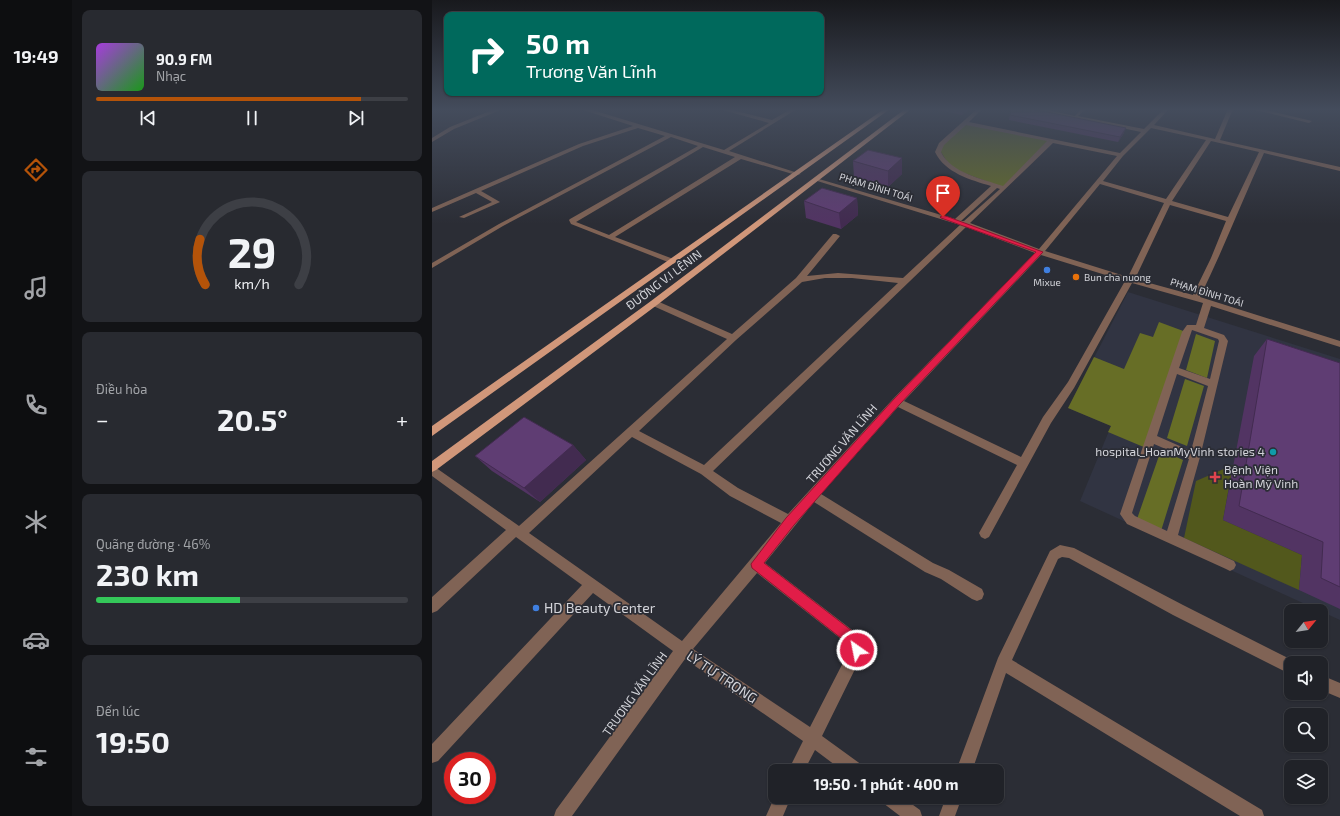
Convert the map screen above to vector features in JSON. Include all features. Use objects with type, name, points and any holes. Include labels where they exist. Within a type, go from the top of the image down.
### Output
[{"type":"main road","name":"ĐƯỜNG V.I LÊNIN","points":[[432,467],[654,303],[843,147]]},
{"type":"main road","name":"ĐƯỜNG V.I LÊNIN","points":[[432,432],[673,262],[852,147]]},
{"type":"street","points":[[432,210],[577,147]]},
{"type":"street","points":[[432,266],[501,224],[648,147]]},
{"type":"street","points":[[673,262],[572,223],[572,220],[699,147]]},
{"type":"street","name":"PHẠM ĐÌNH TOÁI","points":[[705,147],[961,222],[1040,252],[1130,280],[1195,298],[1340,344]]},
{"type":"street","points":[[724,152],[732,147]]},
{"type":"street","points":[[940,147],[938,151],[939,157],[951,168],[1004,188]]},
{"type":"street","points":[[961,222],[1004,188],[1045,147]]},
{"type":"street","points":[[1081,147],[1121,155]]},
{"type":"street","name":"TRƯƠNG VĂN LĨNH","points":[[562,816],[683,650],[790,522],[897,402],[1040,252],[1129,147]]},
{"type":"street","points":[[985,533],[1047,420],[1071,385],[1130,280],[1168,202],[1209,147]]},
{"type":"street","points":[[1245,147],[1340,169]]},
{"type":"street","points":[[1195,298],[1215,258],[1230,220],[1262,151]]},
{"type":"street","points":[[610,237],[739,156]]},
{"type":"street","points":[[1100,182],[1230,220]]},
{"type":"street","points":[[705,471],[905,281],[996,185]]},
{"type":"street","points":[[462,217],[497,202],[477,191]]},
{"type":"street","points":[[432,606],[631,432],[733,338],[799,280],[836,236]]},
{"type":"street","points":[[799,280],[814,276],[832,276],[905,281]]},
{"type":"street","points":[[1199,329],[1208,302]]},
{"type":"street","points":[[654,303],[733,338]]},
{"type":"street","points":[[1171,539],[1195,457],[1224,341],[1221,337],[1190,327],[1186,332],[1175,370],[1126,514],[1131,520],[1171,539],[1230,565]]},
{"type":"street","points":[[1175,370],[1213,384]]},
{"type":"street","points":[[897,402],[1024,463]]},
{"type":"street","points":[[631,432],[705,471],[734,492],[790,522]]},
{"type":"street","points":[[1152,438],[1195,457]]},
{"type":"street","name":"LÝ TỰ TRỌNG","points":[[432,470],[591,585],[812,738],[847,764]]},
{"type":"street","points":[[814,496],[929,568],[946,574],[977,594]]},
{"type":"street","points":[[967,764],[1003,663],[1054,555],[1060,551],[1065,551],[1284,663]]},
{"type":"street","points":[[756,564],[855,641],[858,645],[857,650],[799,764]]},
{"type":"street","points":[[432,755],[591,585]]},
{"type":"street","points":[[1003,663],[1256,816]]},
{"type":"street","points":[[1328,685],[1340,691]]},
{"type":"street","points":[[774,816],[780,804]]},
{"type":"street","points":[[899,804],[914,816]]},
{"type":"street","points":[[947,816],[951,804]]},
{"type":"shaded area","name":"Bệnh Viện Hoàn Mỹ Vinh","points":[[1128,292],[1340,359],[1340,620],[1328,615],[1328,604],[1305,604],[1080,501],[1111,426],[1068,408]]},
{"type":"green space","points":[[941,147],[1045,147],[1004,188],[951,168],[939,149]]},
{"type":"green space","points":[[1159,322],[1186,332],[1146,448],[1108,432],[1111,426],[1068,408],[1094,357],[1124,369],[1140,333],[1153,337]]},
{"type":"green space","points":[[1196,334],[1215,341],[1207,378],[1186,370]]},
{"type":"green space","points":[[1185,379],[1204,386],[1187,446],[1167,438]]},
{"type":"green space","points":[[1161,450],[1183,460],[1161,531],[1137,519]]},
{"type":"green space","points":[[1233,465],[1223,520],[1302,555],[1299,590],[1184,538],[1196,481]]},
{"type":"building","points":[[868,150],[902,158],[888,171],[853,161]]},
{"type":"building","points":[[822,188],[857,198],[839,213],[804,201]]},
{"type":"building","name":"hospital_HoanMyVinh stories 4","points":[[1267,339],[1340,363],[1340,587],[1321,578],[1323,542],[1239,506]]},
{"type":"building","points":[[524,417],[573,445],[524,488],[475,456]]},
{"type":"place","name":"Mixue","points":[[1047,270]]},
{"type":"place","name":"Bun cha nuong","points":[[1076,277]]},
{"type":"place","name":"hospital_HoanMyVinh stories 4","points":[[1273,452]]},
{"type":"place","name":"Bệnh Viện Hoàn Mỹ Vinh","points":[[1215,477]]},
{"type":"place","name":"HD Beauty Center","points":[[536,608]]},
{"type":"route","points":[[857,650],[858,645],[855,641],[756,564],[790,522],[897,402],[1040,252],[943,217]]}]
